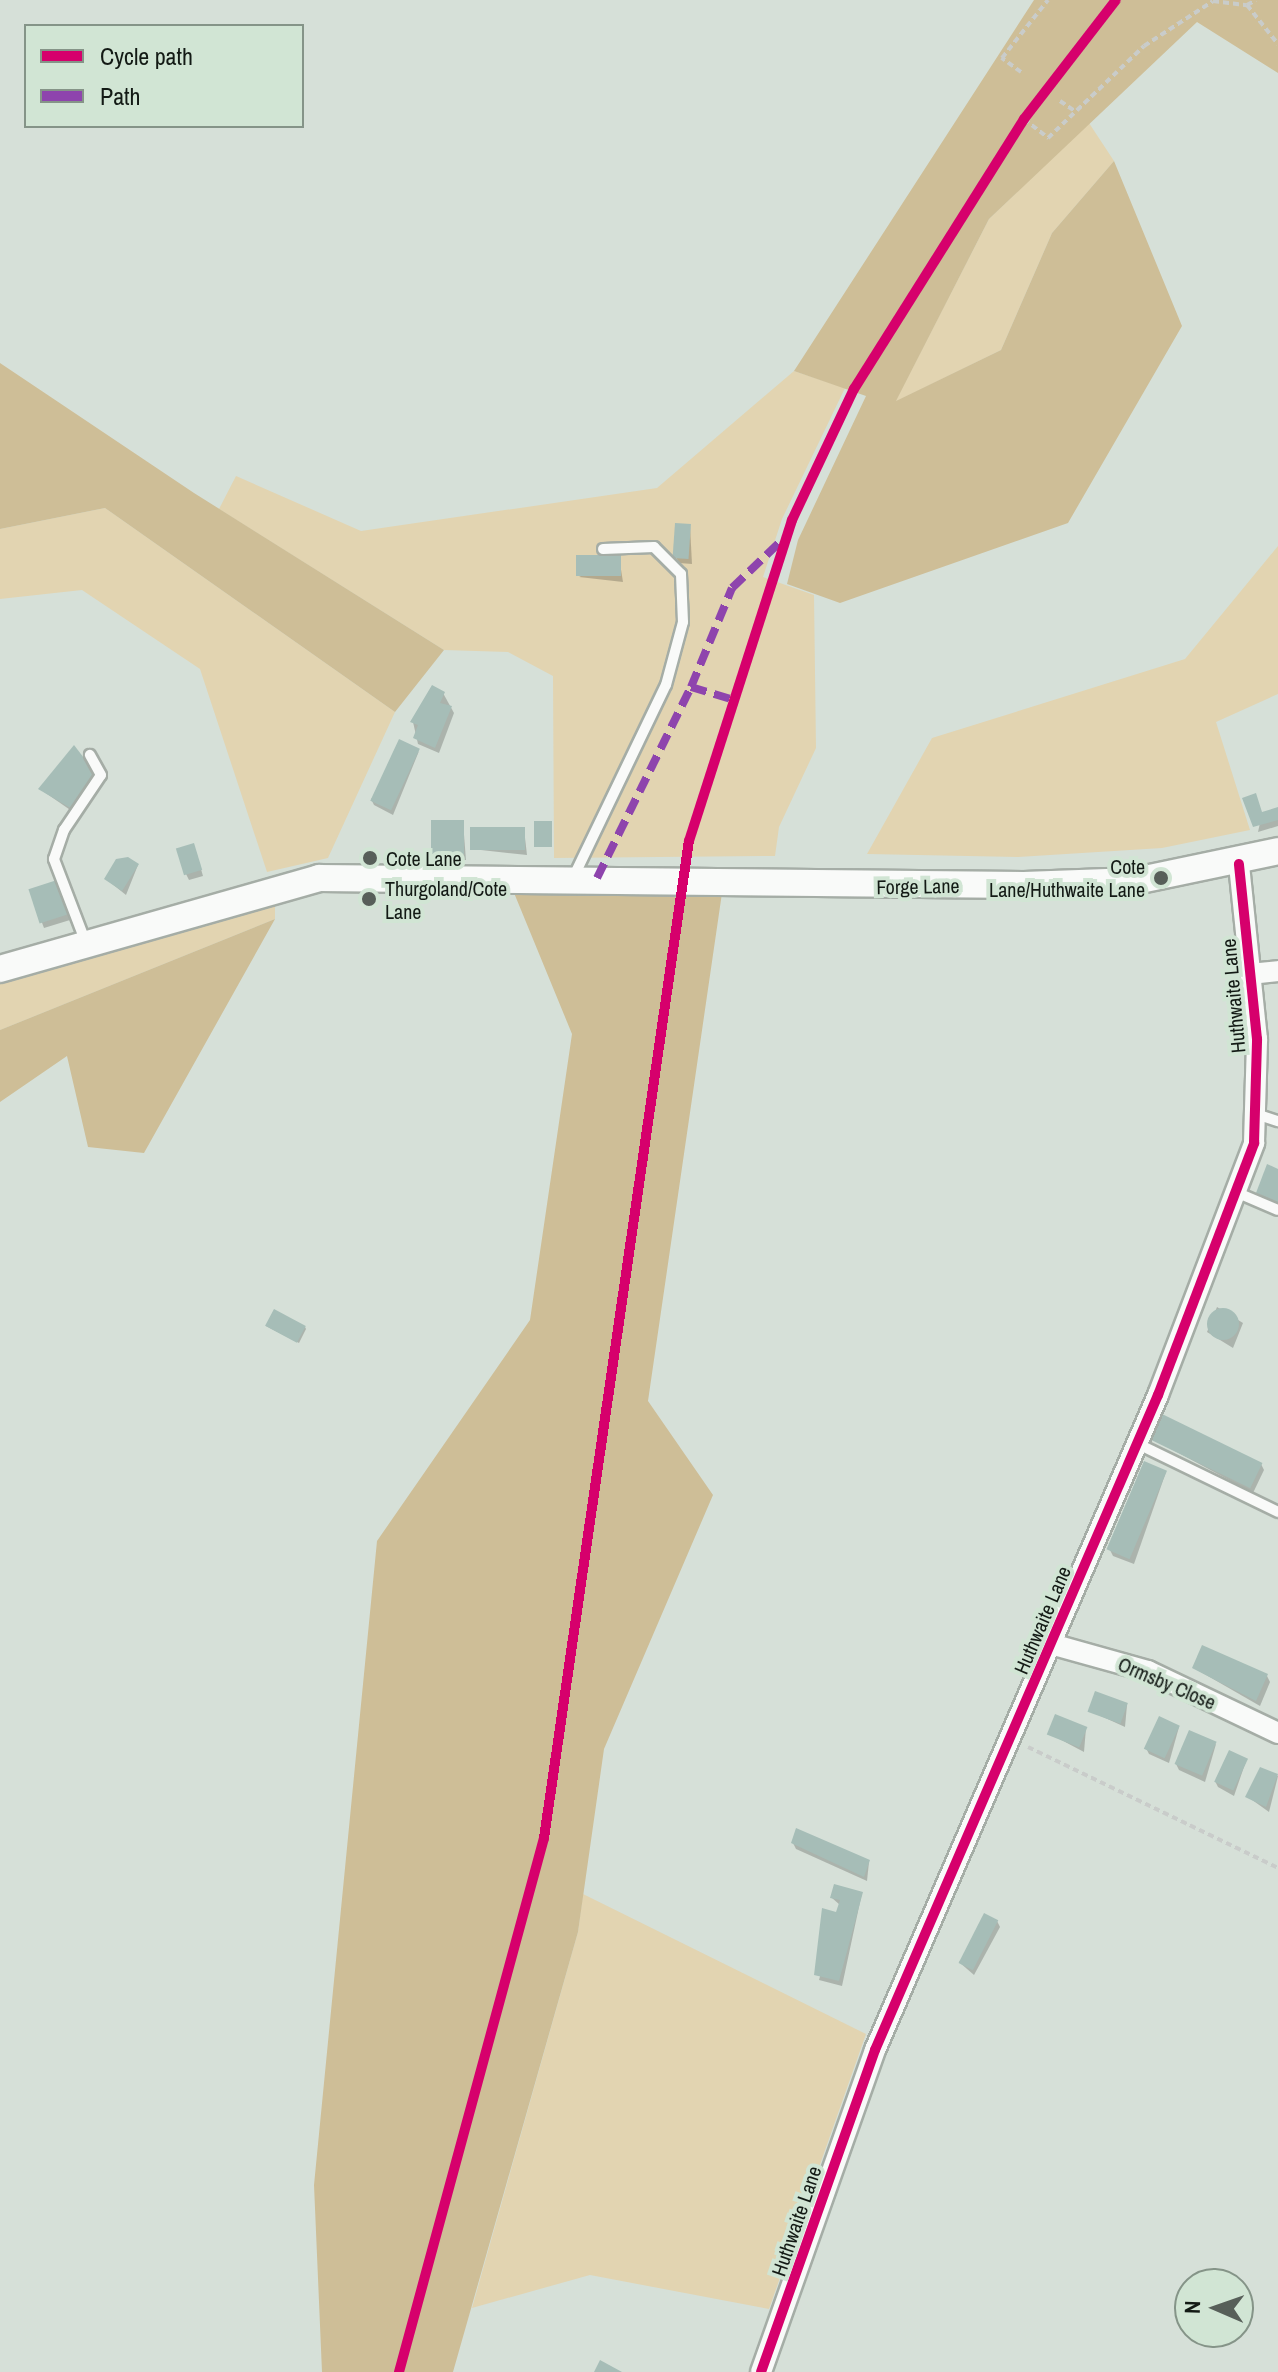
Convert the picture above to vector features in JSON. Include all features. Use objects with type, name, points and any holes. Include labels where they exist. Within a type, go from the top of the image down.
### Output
[{"type":"street","name":"Forge Lane","points":[[573,878],[698,887],[1135,881],[1239,864],[1278,851]]},
{"type":"street","name":"Huthwaite Lane","points":[[761,2372],[875,2050],[1138,1444],[1268,1118],[1239,864]]},
{"type":"street","points":[[0,969],[319,878],[573,878]]},
{"type":"street","points":[[1250,974],[1278,971]]},
{"type":"street","name":"Ormsby Close","points":[[1051,1644],[1148,1671],[1278,1733]]},
{"type":"lane","points":[[573,878],[666,685],[683,622],[681,574],[654,547],[603,549]]},
{"type":"lane","points":[[87,945],[54,859],[64,830],[101,775],[90,755]]},
{"type":"lane","points":[[1238,1193],[1278,1210]]},
{"type":"lane","points":[[1138,1444],[1278,1512]]},
{"type":"path","points":[[1021,72],[1002,58],[1048,0]]},
{"type":"path","points":[[1024,119],[1048,138],[1144,46],[1213,1],[1247,5],[1256,0]]},
{"type":"path","points":[[1247,5],[1278,44]]},
{"type":"path","points":[[1060,101],[1076,111]]},
{"type":"path","points":[[1010,1739],[1278,1868]]},
{"type":"shaded area","points":[[1034,0],[1278,0],[1278,73],[1197,22],[989,219],[896,401],[1001,350],[1052,233],[1114,161],[1182,326],[1068,523],[840,603],[787,584],[798,540],[866,396],[794,371]]},
{"type":"shaded area","points":[[1089,123],[1114,161],[1052,233],[1001,350],[895,402],[989,219]]},
{"type":"shaded area","points":[[0,363],[194,493],[444,650],[395,712],[105,508],[0,529]]},
{"type":"shaded area","points":[[794,371],[845,388],[782,519],[763,577],[814,595],[816,748],[779,827],[775,856],[554,858],[553,676],[508,652],[444,650],[219,509],[236,476],[361,531],[657,488]]},
{"type":"shaded area","points":[[105,508],[395,712],[328,858],[267,872],[200,669],[82,590],[0,599],[0,529]]},
{"type":"shaded area","points":[[1278,546],[1278,694],[1216,722],[1250,830],[1162,848],[1018,857],[867,854],[932,738],[1185,659]]},
{"type":"shaded area","points":[[512,888],[722,893],[648,1401],[713,1495],[604,1749],[578,1932],[453,2372],[322,2372],[314,2185],[377,1541],[530,1320],[572,1034]]},
{"type":"shaded area","points":[[275,898],[275,919],[0,1030],[0,980]]},
{"type":"shaded area","points":[[275,919],[144,1153],[88,1147],[67,1056],[0,1102],[0,1030]]},
{"type":"shaded area","points":[[583,1894],[866,2034],[769,2309],[590,2275],[472,2308],[578,1932]]},
{"type":"building","points":[[675,523],[691,524],[689,559],[673,558]]},
{"type":"building","points":[[576,555],[621,555],[621,576],[576,576]]},
{"type":"building","points":[[432,685],[445,692],[440,703],[452,706],[435,748],[413,738],[418,725],[410,722]]},
{"type":"building","points":[[399,739],[420,749],[391,810],[370,801]]},
{"type":"building","points":[[74,745],[97,775],[72,809],[38,789]]},
{"type":"building","points":[[1256,793],[1262,812],[1278,807],[1278,820],[1253,827],[1242,798]]},
{"type":"building","points":[[431,820],[464,820],[464,854],[431,854]]},
{"type":"building","points":[[534,821],[552,821],[552,847],[534,847]]},
{"type":"building","points":[[470,827],[525,827],[525,850],[470,850]]},
{"type":"building","points":[[194,843],[202,870],[184,875],[176,849]]},
{"type":"building","points":[[128,857],[139,864],[122,891],[104,879],[116,859]]},
{"type":"building","points":[[57,880],[68,914],[40,924],[28,889]]},
{"type":"building","points":[[1267,1164],[1278,1169],[1278,1202],[1256,1193]]},
{"type":"building","points":[[1223,1308],[1234,1313],[1239,1324],[1234,1335],[1223,1340],[1212,1335],[1207,1324],[1212,1313]]},
{"type":"building","points":[[274,1309],[306,1326],[297,1343],[265,1326]]},
{"type":"building","points":[[1160,1413],[1262,1463],[1250,1488],[1148,1438]]},
{"type":"building","points":[[1144,1461],[1167,1471],[1130,1559],[1106,1549]]},
{"type":"building","points":[[1202,1645],[1268,1674],[1256,1701],[1192,1668]]},
{"type":"building","points":[[1095,1691],[1128,1703],[1120,1724],[1087,1712]]},
{"type":"building","points":[[1055,1714],[1087,1727],[1079,1748],[1047,1734]]},
{"type":"building","points":[[1159,1716],[1180,1726],[1165,1758],[1144,1749]]},
{"type":"building","points":[[1189,1730],[1217,1742],[1202,1776],[1175,1764]]},
{"type":"building","points":[[1229,1750],[1248,1759],[1233,1791],[1214,1782]]},
{"type":"building","points":[[1260,1767],[1278,1774],[1266,1807],[1245,1797]]},
{"type":"building","points":[[796,1828],[870,1860],[864,1877],[791,1843]]},
{"type":"building","points":[[834,1884],[863,1892],[839,1981],[814,1975],[822,1908],[836,1912],[840,1900],[830,1898]]},
{"type":"building","points":[[984,1913],[998,1920],[973,1970],[959,1963]]},
{"type":"building","points":[[600,2360],[622,2372],[594,2372]]},
{"type":"marked path","points":[[691,687],[732,588],[782,540]]},
{"type":"marked path","points":[[597,878],[691,687],[734,700]]},
{"type":"cycle path","points":[[399,2372],[544,1838],[689,841],[792,520],[854,389],[1024,119],[1116,0]]},
{"type":"cycle path","points":[[761,2372],[875,2050],[1158,1395],[1254,1143],[1257,1039],[1239,864]]},
{"type":"place","name":"Cote Lane","points":[[370,858]]},
{"type":"place","name":"Cote Lane/Huthwaite Lane","points":[[1161,878]]},
{"type":"place","name":"Thurgoland/Cote Lane","points":[[369,899]]}]
